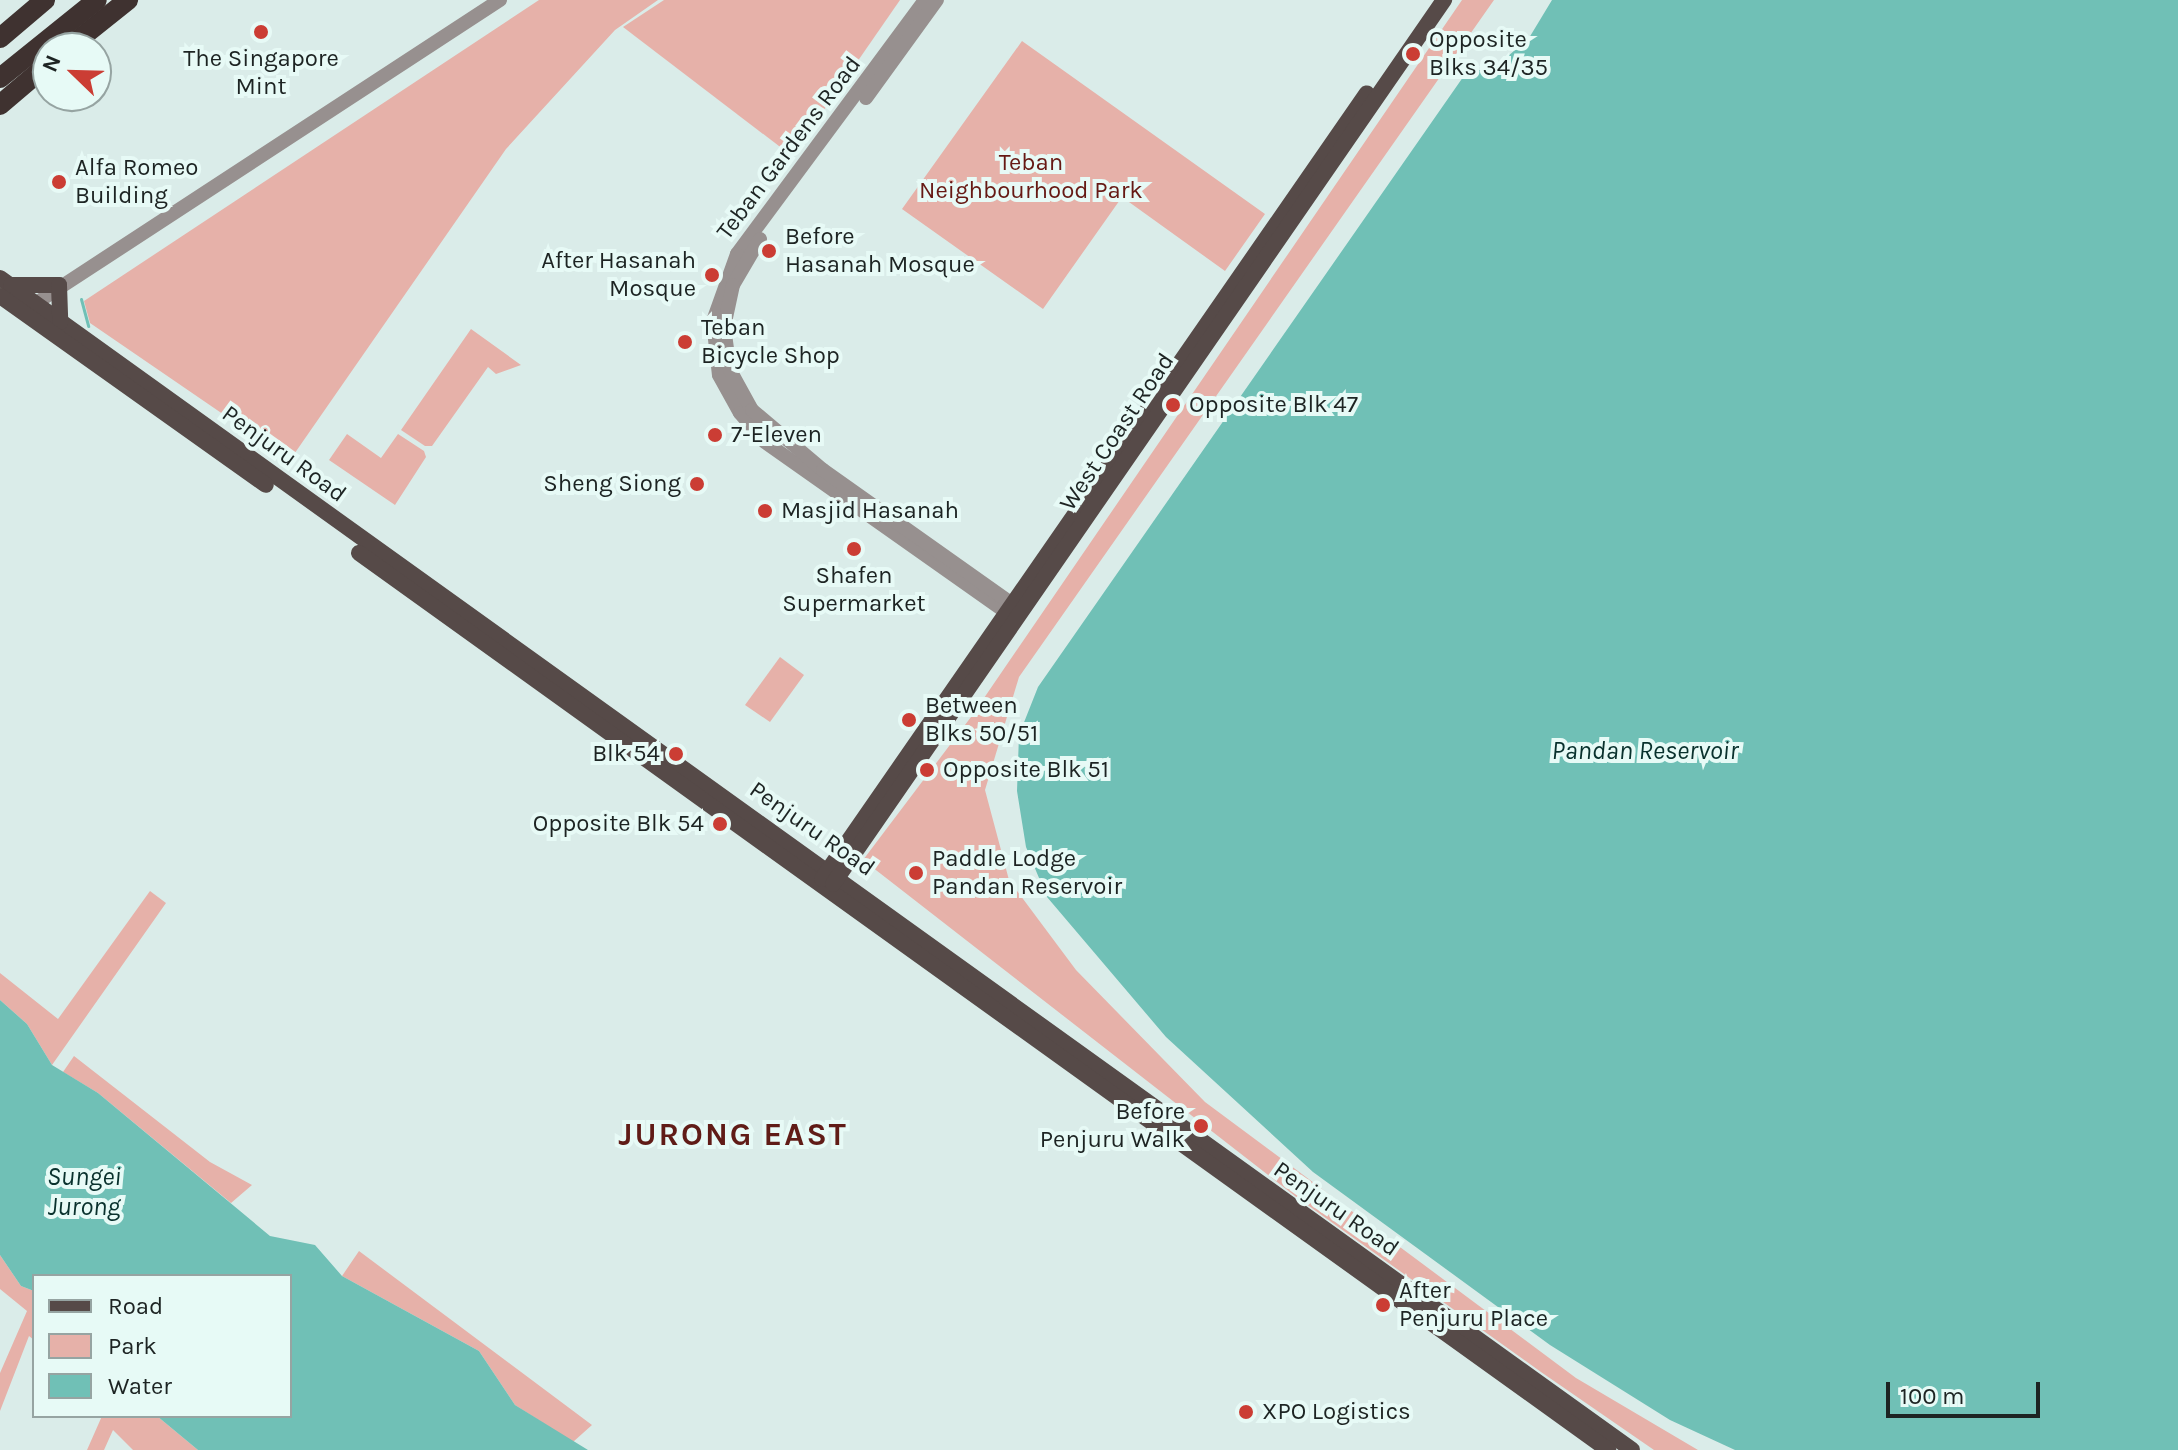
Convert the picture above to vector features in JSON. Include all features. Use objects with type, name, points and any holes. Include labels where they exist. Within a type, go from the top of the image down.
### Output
[{"type":"highway","points":[[0,38],[45,0]]},
{"type":"highway","points":[[0,78],[97,0]]},
{"type":"highway","points":[[88,32],[128,0]]},
{"type":"highway","points":[[0,105],[32,78]]},
{"type":"main road","name":"West Coast Road","points":[[1015,612],[1435,0]]},
{"type":"main road","name":"West Coast Road","points":[[828,880],[1444,0]]},
{"type":"main road","points":[[3,286],[59,285],[60,322]]},
{"type":"main road","name":"Penjuru Road","points":[[3,286],[29,308],[828,880],[1608,1450]]},
{"type":"main road","name":"Penjuru Road","points":[[29,308],[60,322],[396,572]]},
{"type":"main road","name":"Penjuru Road","points":[[1591,1438],[1632,1450]]},
{"type":"street","points":[[29,308],[59,285],[483,5],[500,0]]},
{"type":"street","name":"Teban Gardens Road","points":[[878,75],[925,0]]},
{"type":"street","name":"Teban Gardens Road","points":[[937,0],[737,254],[713,321],[719,375],[740,413],[765,442],[1015,612]]},
{"type":"green space","points":[[539,0],[658,0],[615,30],[506,149],[290,460],[90,323],[84,301]]},
{"type":"green space","points":[[664,0],[900,0],[792,156],[623,27]]},
{"type":"green space","points":[[1462,0],[1494,0],[1019,677],[985,790],[1009,880],[1076,970],[1205,1102],[1576,1378],[1698,1450],[1654,1450],[1541,1372],[1295,1196],[863,860],[971,717]]},
{"type":"green space","name":"Teban Neighbourhood Park","points":[[1022,41],[1265,214],[1225,271],[1122,197],[1043,309],[902,209]]},
{"type":"green space","points":[[471,329],[521,365],[496,374],[488,367],[432,446],[425,446],[401,430]]},
{"type":"green space","points":[[347,434],[381,458],[398,434],[424,451],[426,457],[395,505],[329,460]]},
{"type":"green space","points":[[780,657],[804,675],[770,722],[745,705]]},
{"type":"green space","points":[[150,891],[166,903],[52,1065],[27,1024],[0,1000],[0,973],[58,1019]]},
{"type":"green space","points":[[74,1056],[210,1162],[252,1185],[231,1203],[98,1093],[63,1072]]},
{"type":"green space","points":[[359,1251],[592,1425],[573,1442],[515,1405],[479,1351],[342,1276]]},
{"type":"green space","points":[[0,1255],[21,1286],[32,1290],[32,1338],[29,1336],[0,1411],[0,1373],[27,1311],[0,1289]]},
{"type":"green space","points":[[101,1418],[159,1418],[198,1450],[133,1450],[113,1430],[104,1450],[87,1450]]},
{"type":"water","name":"Pandan Reservoir","points":[[1552,0],[2178,0],[2178,1450],[1735,1450],[1670,1420],[1550,1345],[1313,1172],[1166,1037],[1047,897],[1026,847],[1017,791],[1019,735],[1038,687],[1468,70],[1492,70],[1529,38]]},
{"type":"water","name":"Sungei Jurong","points":[[0,1000],[27,1024],[52,1065],[98,1093],[270,1236],[315,1245],[342,1276],[479,1351],[515,1405],[588,1450],[198,1450],[159,1418],[292,1418],[292,1274],[32,1274],[32,1290],[21,1286],[0,1255]]},
{"type":"waterway","points":[[81,299],[88,326]]},
{"type":"place","name":"The Singapore Mint","points":[[261,32]]},
{"type":"place","name":"Opposite Blks 34/35","points":[[1413,54]]},
{"type":"place","name":"Alfa Romeo Building","points":[[59,182]]},
{"type":"place","name":"Before Hasanah Mosque","points":[[769,251]]},
{"type":"place","name":"After Hasanah Mosque","points":[[712,275]]},
{"type":"place","name":"Teban Bicycle Shop","points":[[685,342]]},
{"type":"place","name":"Opposite Blk 47","points":[[1173,405]]},
{"type":"place","name":"7-Eleven","points":[[715,435]]},
{"type":"place","name":"Sheng Siong","points":[[697,484]]},
{"type":"place","name":"Masjid Hasanah","points":[[765,511]]},
{"type":"place","name":"Shafen Supermarket","points":[[854,549]]},
{"type":"place","name":"Between Blks 50/51","points":[[909,720]]},
{"type":"place","name":"Blk 54","points":[[676,754]]},
{"type":"place","name":"Opposite Blk 51","points":[[927,770]]},
{"type":"place","name":"Opposite Blk 54","points":[[720,824]]},
{"type":"place","name":"Paddle Lodge Pandan Reservoir","points":[[916,873]]},
{"type":"place","name":"Before Penjuru Walk","points":[[1201,1126]]},
{"type":"place","name":"After Penjuru Place","points":[[1383,1305]]},
{"type":"place","name":"XPO Logistics","points":[[1246,1412]]},
{"type":"district","name":"JURONG EAST","points":[[733,1135]]}]
